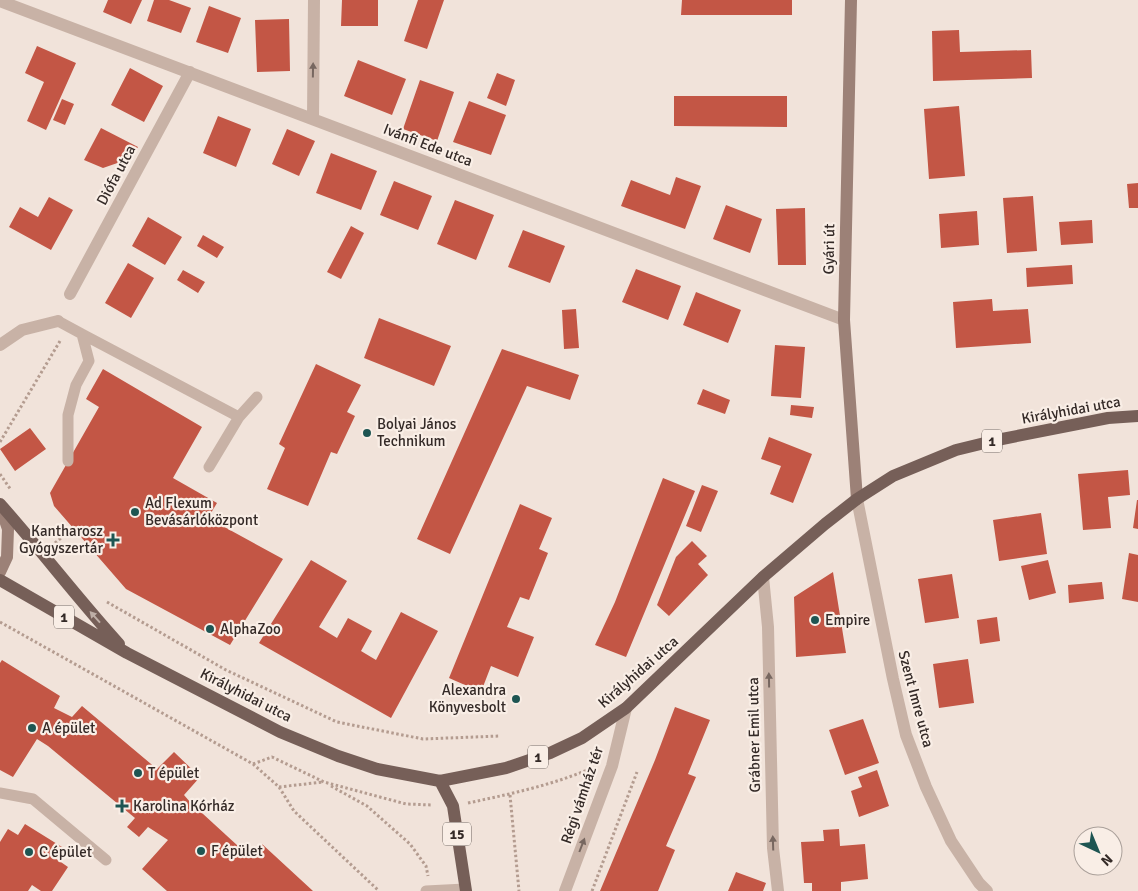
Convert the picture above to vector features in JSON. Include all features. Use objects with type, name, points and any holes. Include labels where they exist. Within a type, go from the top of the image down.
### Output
[{"type":"main road","name":"Királyhidai utca","points":[[128,653],[280,732],[338,756],[377,769],[440,781],[506,768],[550,753],[582,738],[626,708],[763,578],[825,524],[857,499],[893,476],[956,450],[1043,430],[1108,418],[1138,416]]},
{"type":"main road","points":[[0,505],[37,546],[82,604],[128,653]]},
{"type":"main road","name":"1","points":[[0,580],[128,653]]},
{"type":"main road","name":"15","points":[[440,781],[453,806],[465,890]]},
{"type":"street","points":[[313,119],[314,0]]},
{"type":"street","name":"Gyári út","points":[[851,0],[844,320],[857,499]]},
{"type":"street","name":"Ivánfi Ede utca","points":[[0,1],[844,320]]},
{"type":"street","name":"Diófa utca","points":[[70,294],[190,72]]},
{"type":"street","points":[[0,345],[22,330],[61,322]]},
{"type":"street","name":"Szent Imre utca","points":[[857,499],[906,735],[926,786],[951,841],[979,883],[987,891]]},
{"type":"street","points":[[0,505],[8,529],[8,557],[0,572]]},
{"type":"street","name":"Grábner Emil utca","points":[[763,578],[768,627],[773,848],[778,891]]},
{"type":"street","name":"Régi vámház tér","points":[[565,891],[612,766],[626,708]]},
{"type":"lane","points":[[61,322],[239,417]]},
{"type":"lane","points":[[68,460],[68,415],[76,385],[89,361],[82,334]]},
{"type":"lane","points":[[209,467],[239,417],[257,397]]},
{"type":"lane","points":[[0,793],[33,799],[106,860]]},
{"type":"lane","points":[[426,891],[465,890]]},
{"type":"path","points":[[0,442],[60,343],[61,322]]},
{"type":"path","points":[[0,474],[16,497]]},
{"type":"path","points":[[58,551],[53,544],[73,528]]},
{"type":"path","points":[[100,598],[226,670],[337,722],[424,739],[500,736]]},
{"type":"path","points":[[0,622],[253,764],[279,787],[294,811],[379,891]]},
{"type":"path","points":[[571,777],[594,767]]},
{"type":"path","points":[[592,891],[637,772]]},
{"type":"path","points":[[279,787],[324,782],[367,806],[410,844],[418,854],[426,866],[432,891]]},
{"type":"path","points":[[510,794],[519,891]]},
{"type":"building","points":[[108,0],[142,0],[131,24],[103,12]]},
{"type":"building","points":[[154,0],[169,0],[191,8],[181,33],[147,21]]},
{"type":"building","points":[[342,0],[378,0],[378,26],[341,26]]},
{"type":"building","points":[[418,0],[444,0],[427,49],[404,41]]},
{"type":"building","points":[[682,0],[792,0],[792,15],[681,15]]},
{"type":"building","points":[[209,6],[241,18],[228,53],[196,42]]},
{"type":"building","points":[[289,19],[290,71],[257,72],[255,20]]},
{"type":"building","points":[[959,30],[960,52],[1031,50],[1032,78],[933,81],[932,31]]},
{"type":"building","points":[[37,46],[76,63],[46,130],[27,121],[44,82],[25,73]]},
{"type":"building","points":[[358,60],[406,79],[392,115],[344,96]]},
{"type":"building","points":[[130,68],[163,86],[144,122],[111,105]]},
{"type":"building","points":[[497,73],[515,80],[506,106],[487,98]]},
{"type":"building","points":[[420,80],[454,92],[437,141],[403,129]]},
{"type":"building","points":[[674,96],[787,96],[787,127],[674,126]]},
{"type":"building","points":[[62,99],[74,104],[65,125],[53,120]]},
{"type":"building","points":[[469,101],[506,115],[491,155],[453,142]]},
{"type":"building","points":[[959,106],[965,176],[929,179],[924,109]]},
{"type":"building","points":[[218,116],[251,129],[236,167],[203,153]]},
{"type":"building","points":[[101,128],[138,147],[129,159],[103,168],[84,160]]},
{"type":"building","points":[[287,129],[315,141],[299,176],[272,164]]},
{"type":"building","points":[[331,153],[377,171],[361,210],[316,193]]},
{"type":"building","points":[[676,177],[701,186],[685,229],[621,206],[631,180],[670,195]]},
{"type":"building","points":[[394,181],[432,196],[418,230],[380,215]]},
{"type":"building","points":[[1138,183],[1138,208],[1129,208],[1127,184]]},
{"type":"building","points":[[1033,196],[1037,251],[1007,253],[1003,198]]},
{"type":"building","points":[[49,197],[73,210],[51,250],[9,227],[20,207],[38,217]]},
{"type":"building","points":[[455,200],[494,215],[476,260],[437,244]]},
{"type":"building","points":[[726,205],[762,219],[750,253],[713,239]]},
{"type":"building","points":[[805,208],[806,265],[778,265],[776,209]]},
{"type":"building","points":[[977,211],[979,245],[941,248],[939,214]]},
{"type":"building","points":[[148,217],[182,237],[165,265],[132,246]]},
{"type":"building","points":[[1092,220],[1093,243],[1061,245],[1059,222]]},
{"type":"building","points":[[351,226],[364,233],[341,279],[327,272]]},
{"type":"building","points":[[523,230],[565,246],[550,283],[508,267]]},
{"type":"building","points":[[203,235],[224,247],[217,258],[197,246]]},
{"type":"building","points":[[128,263],[154,278],[131,318],[105,303]]},
{"type":"building","points":[[1072,265],[1073,284],[1027,287],[1026,268]]},
{"type":"building","points":[[636,269],[681,286],[668,320],[622,302]]},
{"type":"building","points":[[183,270],[205,282],[198,293],[177,280]]},
{"type":"building","points":[[696,292],[741,310],[728,343],[683,325]]},
{"type":"building","points":[[992,299],[993,311],[1028,309],[1031,343],[956,348],[953,302]]},
{"type":"building","points":[[576,309],[579,348],[564,349],[562,310]]},
{"type":"building","points":[[379,318],[451,346],[434,386],[364,358]]},
{"type":"building","points":[[775,345],[805,347],[801,398],[771,396]]},
{"type":"building","points":[[502,349],[579,375],[570,400],[527,386],[450,554],[417,539]]},
{"type":"building","points":[[316,364],[361,385],[347,412],[355,416],[337,454],[331,452],[308,506],[267,489],[285,448],[279,444]]},
{"type":"building","name":"Ad Flexum Bevásárlóközpont","points":[[103,369],[202,427],[173,478],[217,503],[208,518],[283,559],[230,645],[126,589],[54,506],[50,493],[99,407],[86,399]]},
{"type":"building","points":[[703,389],[730,400],[725,414],[697,404]]},
{"type":"building","points":[[791,405],[814,407],[812,418],[790,415]]},
{"type":"building","points":[[30,428],[46,449],[15,471],[0,449]]},
{"type":"building","points":[[769,437],[812,454],[793,503],[770,494],[781,466],[761,459]]},
{"type":"building","points":[[1128,470],[1130,495],[1108,497],[1111,528],[1083,530],[1078,474]]},
{"type":"building","points":[[663,478],[695,491],[626,657],[595,645],[615,602]]},
{"type":"building","points":[[702,485],[718,491],[701,532],[686,526]]},
{"type":"building","points":[[1138,500],[1138,529],[1133,528]]},
{"type":"building","points":[[520,504],[552,518],[539,549],[548,553],[529,600],[520,597],[507,627],[534,637],[518,677],[491,666],[481,692],[449,678]]},
{"type":"building","points":[[1041,513],[1047,554],[999,561],[993,520]]},
{"type":"building","points":[[692,541],[707,556],[698,564],[708,575],[669,616],[657,605],[676,557]]},
{"type":"building","points":[[1129,553],[1138,555],[1138,602],[1122,599]]},
{"type":"building","points":[[311,560],[347,581],[319,627],[337,638],[348,618],[372,631],[361,651],[376,660],[401,612],[438,631],[391,718],[259,643]]},
{"type":"building","points":[[1048,560],[1056,593],[1029,600],[1021,566]]},
{"type":"building","points":[[833,572],[846,653],[796,657],[794,597]]},
{"type":"building","points":[[952,574],[959,618],[925,623],[918,579]]},
{"type":"building","points":[[1102,582],[1104,599],[1069,603],[1068,585]]},
{"type":"building","points":[[997,617],[1000,641],[980,644],[977,620]]},
{"type":"building","points":[[968,659],[974,703],[939,708],[933,664]]},
{"type":"building","points":[[2,660],[60,696],[54,708],[72,717],[82,706],[157,769],[174,752],[200,777],[184,795],[190,802],[250,857],[262,844],[313,891],[167,891],[142,869],[168,840],[148,827],[139,837],[127,827],[135,818],[48,746],[37,739],[13,777],[0,770],[0,663]]},
{"type":"building","points":[[675,707],[710,720],[688,774],[696,777],[666,846],[675,850],[658,891],[600,891],[655,760]]},
{"type":"building","points":[[863,719],[879,763],[845,775],[829,730]]},
{"type":"building","points":[[877,770],[889,806],[859,817],[851,791],[862,787],[858,777]]},
{"type":"building","name":"C épület","points":[[25,824],[62,847],[55,858],[68,867],[52,891],[41,891],[32,885],[28,891],[0,891],[0,842],[8,829],[18,835]]},
{"type":"building","points":[[839,829],[840,846],[865,844],[868,879],[841,882],[841,891],[812,891],[812,883],[804,883],[801,842],[824,841],[823,830]]},
{"type":"building","points":[[736,872],[766,883],[763,891],[728,891]]},
{"type":"place","name":"Bolyai János Technikum","points":[[367,433]]},
{"type":"place","name":"Ad Flexum Bevásárlóközpont","points":[[135,512]]},
{"type":"place","name":"Kantharosz Gyógyszertár","points":[[113,540]]},
{"type":"place","name":"Empire","points":[[815,620]]},
{"type":"place","name":"AlphaZoo","points":[[210,629]]},
{"type":"place","name":"Alexandra Könyvesbolt","points":[[516,699]]},
{"type":"place","name":"A épület","points":[[32,728]]},
{"type":"place","name":"T épület","points":[[138,773]]},
{"type":"place","name":"Karolina Kórház","points":[[122,806]]},
{"type":"place","name":"F épület","points":[[201,851]]},
{"type":"place","name":"C épület","points":[[29,852]]}]
